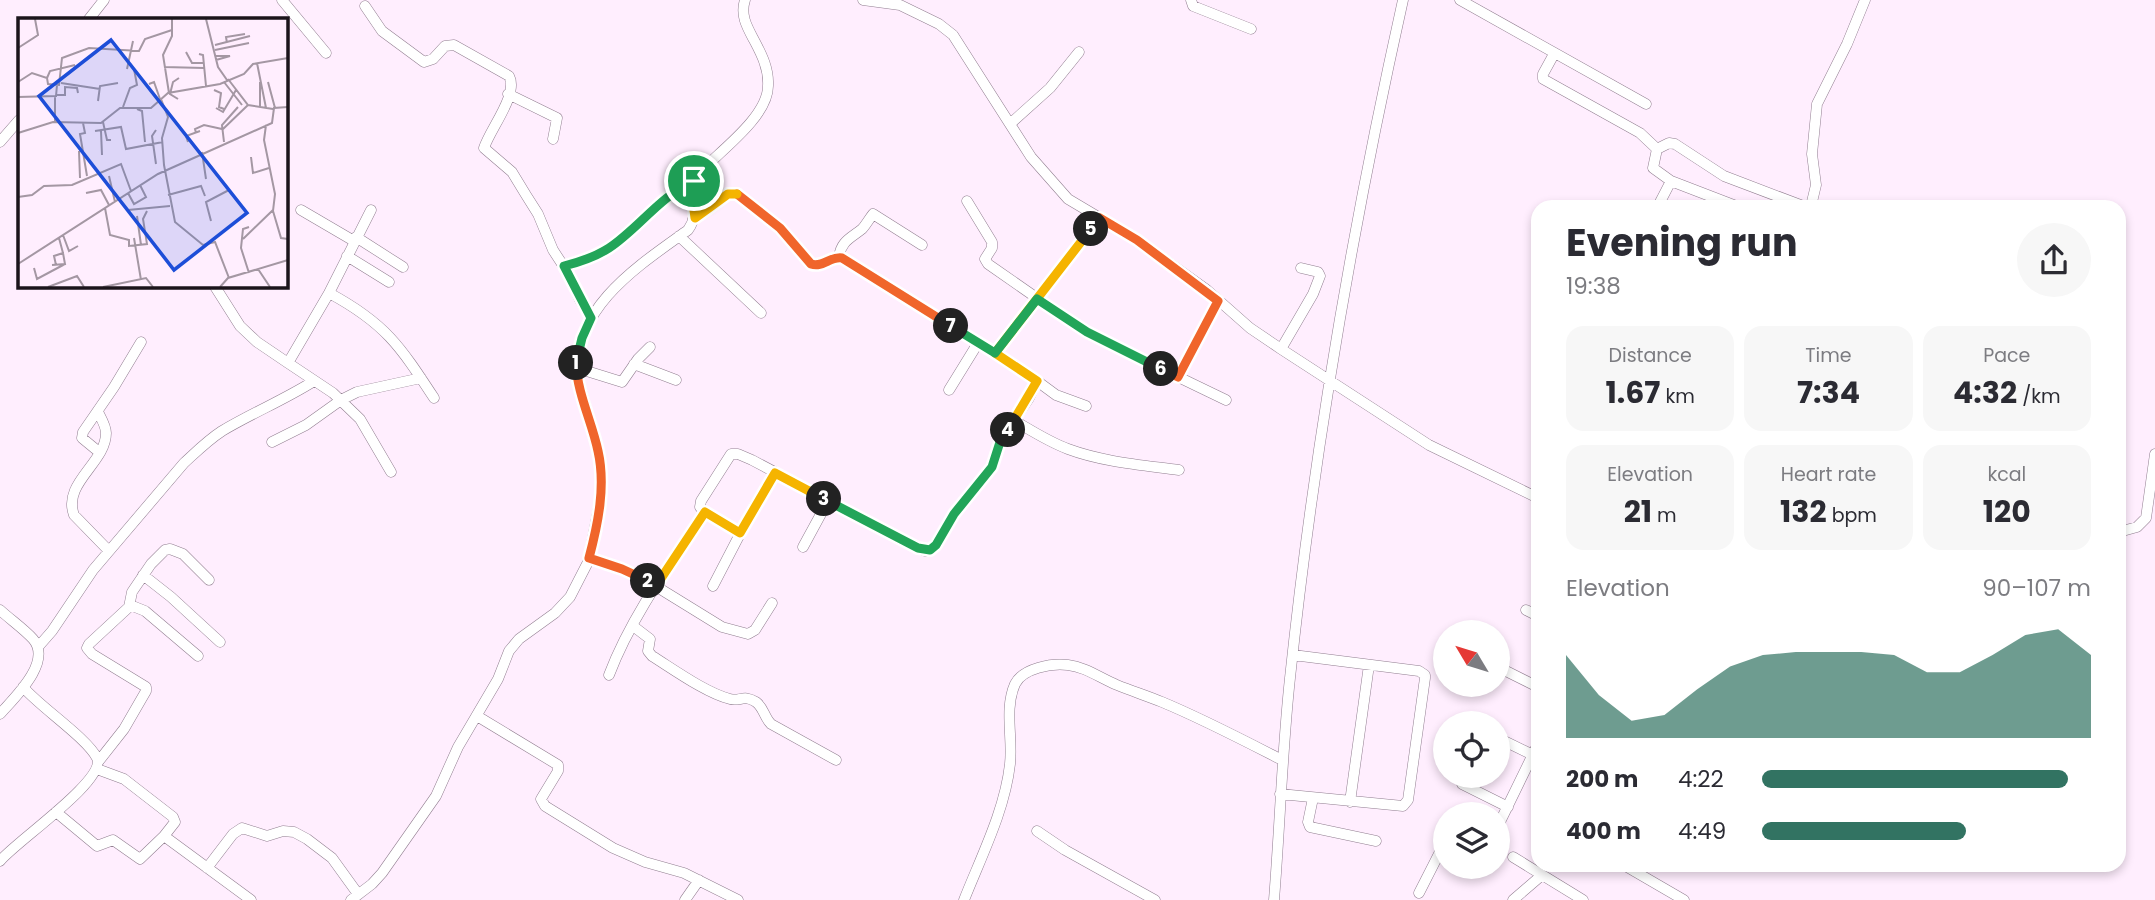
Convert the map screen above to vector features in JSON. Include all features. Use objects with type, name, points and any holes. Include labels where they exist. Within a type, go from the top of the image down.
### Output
[{"type":"street","points":[[90,18],[104,0]]},
{"type":"street","points":[[282,0],[326,53]]},
{"type":"street","points":[[564,266],[594,256],[610,247],[672,192],[694,181],[709,162],[744,131],[769,89],[764,58],[744,18],[745,0]]},
{"type":"street","points":[[863,0],[900,5],[946,29],[959,43],[1048,178],[1068,199],[1137,240],[1281,349],[1330,382],[1429,445],[1531,495]]},
{"type":"street","points":[[1191,0],[1194,6],[1251,29]]},
{"type":"street","points":[[1274,900],[1282,760],[1293,655],[1330,382],[1373,133],[1403,0]]},
{"type":"street","points":[[1460,0],[1646,104]]},
{"type":"street","points":[[1812,200],[1816,185],[1812,154],[1817,104],[1839,62],[1865,0]]},
{"type":"street","points":[[365,6],[382,31],[424,62],[429,62],[449,44],[479,57],[509,75],[512,85],[484,148],[516,178],[538,214],[552,250],[564,266],[591,318]]},
{"type":"street","points":[[1010,124],[1055,82],[1079,52]]},
{"type":"street","points":[[1554,54],[1543,74],[1544,79],[1640,133],[1657,149]]},
{"type":"street","points":[[508,94],[555,116],[558,122],[553,139]]},
{"type":"street","points":[[0,142],[18,121]]},
{"type":"street","points":[[1657,149],[1670,143],[1675,144],[1724,176],[1787,200]]},
{"type":"street","points":[[1657,149],[1653,167],[1671,181],[1720,200]]},
{"type":"street","points":[[694,181],[695,218]]},
{"type":"street","points":[[1661,200],[1671,181]]},
{"type":"street","points":[[207,868],[233,834],[242,828],[267,836],[283,831],[294,832],[332,858],[354,897],[377,878],[418,823],[436,796],[458,747],[498,679],[509,651],[519,639],[555,613],[581,580],[589,558],[600,501],[601,478],[599,453],[579,386],[577,368],[582,338],[591,318],[616,285],[688,230],[695,218],[732,192],[740,195],[780,228],[811,264],[821,265],[839,257]]},
{"type":"street","points":[[967,201],[992,242],[986,262],[1087,332],[1226,401]]},
{"type":"street","points":[[301,210],[403,267]]},
{"type":"street","points":[[288,363],[330,293],[371,210]]},
{"type":"street","points":[[839,257],[839,250],[847,238],[862,229],[875,214],[922,245]]},
{"type":"street","points":[[995,353],[1100,218]]},
{"type":"street","points":[[679,236],[761,313]]},
{"type":"street","points":[[347,256],[389,282]]},
{"type":"street","points":[[839,257],[978,342],[1056,394],[1086,406]]},
{"type":"street","points":[[1281,349],[1320,276],[1318,272],[1301,268]]},
{"type":"street","points":[[215,287],[240,326],[257,342],[341,400],[363,423],[391,472]]},
{"type":"street","points":[[330,293],[362,311],[387,332],[434,398]]},
{"type":"street","points":[[1178,377],[1218,301]]},
{"type":"street","points":[[99,452],[82,439],[82,435],[141,342]]},
{"type":"street","points":[[949,390],[978,342]]},
{"type":"street","points":[[577,368],[622,382],[650,347]]},
{"type":"street","points":[[634,364],[676,380]]},
{"type":"street","points":[[272,442],[306,425],[356,392],[421,378]]},
{"type":"street","points":[[38,647],[93,570],[200,448],[223,431],[279,403],[314,381]]},
{"type":"street","points":[[740,533],[699,507],[731,454],[745,457],[918,548],[930,550],[936,545],[954,514],[992,467],[1000,442],[1037,381]]},
{"type":"street","points":[[98,412],[106,433],[99,452],[82,477],[71,508],[74,515],[110,551]]},
{"type":"street","points":[[1015,421],[1066,448],[1089,456],[1179,470]]},
{"type":"street","points":[[2126,529],[2137,527],[2146,518],[2155,454]]},
{"type":"street","points":[[712,586],[775,473]]},
{"type":"street","points":[[803,547],[828,501]]},
{"type":"street","points":[[609,675],[616,656],[656,586],[705,512]]},
{"type":"street","points":[[0,861],[18,842],[76,796],[124,729],[146,691],[146,687],[92,654],[87,648],[89,644],[130,604],[132,592],[159,554],[170,549],[183,554],[209,580]]},
{"type":"street","points":[[589,558],[629,571],[722,627],[748,634],[754,632],[772,603]]},
{"type":"street","points":[[143,575],[219,642]]},
{"type":"street","points":[[130,604],[145,611],[198,656]]},
{"type":"street","points":[[0,610],[34,640],[39,657],[28,692],[0,714]]},
{"type":"street","points":[[1525,610],[1531,613]]},
{"type":"street","points":[[633,626],[650,639],[648,651],[652,656],[694,682],[728,698],[750,699],[764,710],[766,719],[771,724],[836,760]]},
{"type":"street","points":[[1280,794],[1400,808],[1405,805],[1425,678],[1419,671],[1293,655]]},
{"type":"street","points":[[964,900],[999,815],[1011,762],[1009,716],[1014,686],[1019,677],[1031,670],[1066,664],[1083,668],[1162,702],[1282,760]]},
{"type":"street","points":[[1349,802],[1369,664]]},
{"type":"street","points":[[1510,673],[1531,684]]},
{"type":"street","points":[[28,692],[88,746],[98,766],[124,779],[173,817],[175,822],[140,859],[113,840],[97,846],[56,812]]},
{"type":"street","points":[[477,716],[558,765],[558,771],[541,799],[545,806],[613,848],[645,862],[696,878],[738,900]]},
{"type":"street","points":[[1510,742],[1531,748]]},
{"type":"street","points":[[1510,802],[1531,760]]},
{"type":"street","points":[[1470,788],[1497,802]]},
{"type":"street","points":[[1313,798],[1308,822],[1310,827],[1376,841]]},
{"type":"street","points":[[1037,831],[1065,850],[1155,900]]},
{"type":"street","points":[[164,836],[251,900]]},
{"type":"street","points":[[1513,857],[1531,868]]},
{"type":"street","points":[[1419,893],[1433,866]]},
{"type":"street","points":[[1537,872],[1583,900]]},
{"type":"street","points":[[1636,872],[1684,900]]},
{"type":"street","points":[[1513,900],[1542,875]]},
{"type":"street","points":[[685,900],[696,878]]},
{"type":"route","points":[[694,181],[672,192],[610,247],[594,256],[564,266],[591,318],[582,338],[576,363],[579,386],[599,453],[601,478],[600,501],[589,558],[636,574],[656,586],[705,512],[740,533],[775,473],[918,548],[925,551],[933,548],[964,500],[992,467],[1000,442],[1037,381],[995,353],[1037,299],[1100,218],[1137,240],[1207,290],[1218,301],[1178,377],[1105,342],[1037,299],[995,353],[842,258],[835,258],[821,265],[811,264],[780,228],[736,193],[728,194],[695,218],[692,195],[694,181]]}]
